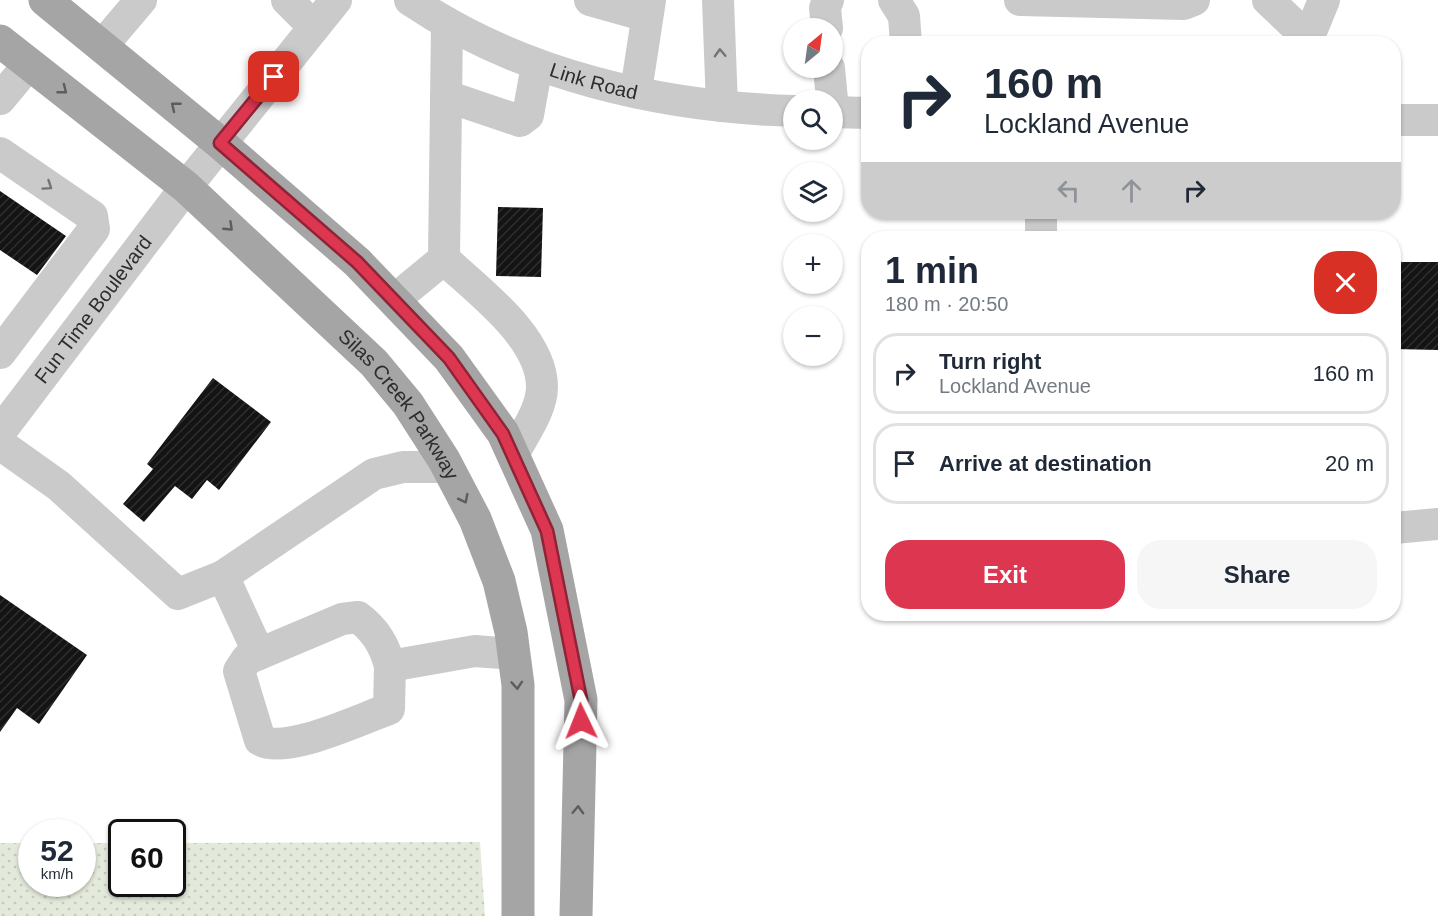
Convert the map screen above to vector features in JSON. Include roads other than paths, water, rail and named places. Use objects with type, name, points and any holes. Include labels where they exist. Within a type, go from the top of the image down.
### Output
[{"type":"main road","points":[[45,0],[220,143],[357,262],[449,358],[503,434],[547,531],[581,700],[576,916]]},
{"type":"main road","name":"Silas Creek Parkway","points":[[0,41],[186,187],[374,363],[408,404],[448,467],[475,519],[499,581],[514,654],[518,685],[518,916]]},
{"type":"street","points":[[102,46],[141,0]]},
{"type":"street","points":[[287,0],[314,27]]},
{"type":"street","name":"Fun Time Boulevard","points":[[0,432],[220,143],[336,0]]},
{"type":"street","name":"Link Road","points":[[410,0],[447,23],[537,65],[573,77],[722,106],[783,110]]},
{"type":"street","points":[[590,0],[648,8],[636,91]]},
{"type":"street","points":[[718,0],[722,106]]},
{"type":"street","points":[[826,18],[825,8],[828,0]]},
{"type":"street","points":[[894,0],[904,16],[905,36]]},
{"type":"street","points":[[1020,0],[1184,4],[1194,0]]},
{"type":"street","points":[[1268,0],[1302,36]]},
{"type":"street","points":[[1308,36],[1324,0]]},
{"type":"street","points":[[447,23],[444,259],[511,322],[536,356],[542,388],[533,417],[513,455]]},
{"type":"street","points":[[0,99],[29,64]]},
{"type":"street","points":[[446,96],[520,121],[528,115],[537,65]]},
{"type":"street","points":[[843,112],[861,113]]},
{"type":"street","points":[[1401,120],[1438,120]]},
{"type":"street","points":[[0,153],[92,216],[94,221],[94,229],[45,297],[0,353]]},
{"type":"street","points":[[394,300],[444,259]]},
{"type":"street","points":[[0,364],[31,390]]},
{"type":"street","points":[[0,444],[59,486],[178,594],[223,576],[374,474],[403,467],[448,467]]},
{"type":"street","points":[[1401,527],[1438,524]]},
{"type":"street","points":[[223,576],[259,654]]},
{"type":"street","points":[[358,617],[373,628],[385,650],[390,666],[389,709],[288,744],[268,745],[260,741],[239,671],[246,658],[342,619],[358,617]]},
{"type":"street","points":[[390,666],[475,651],[514,654]]}]
